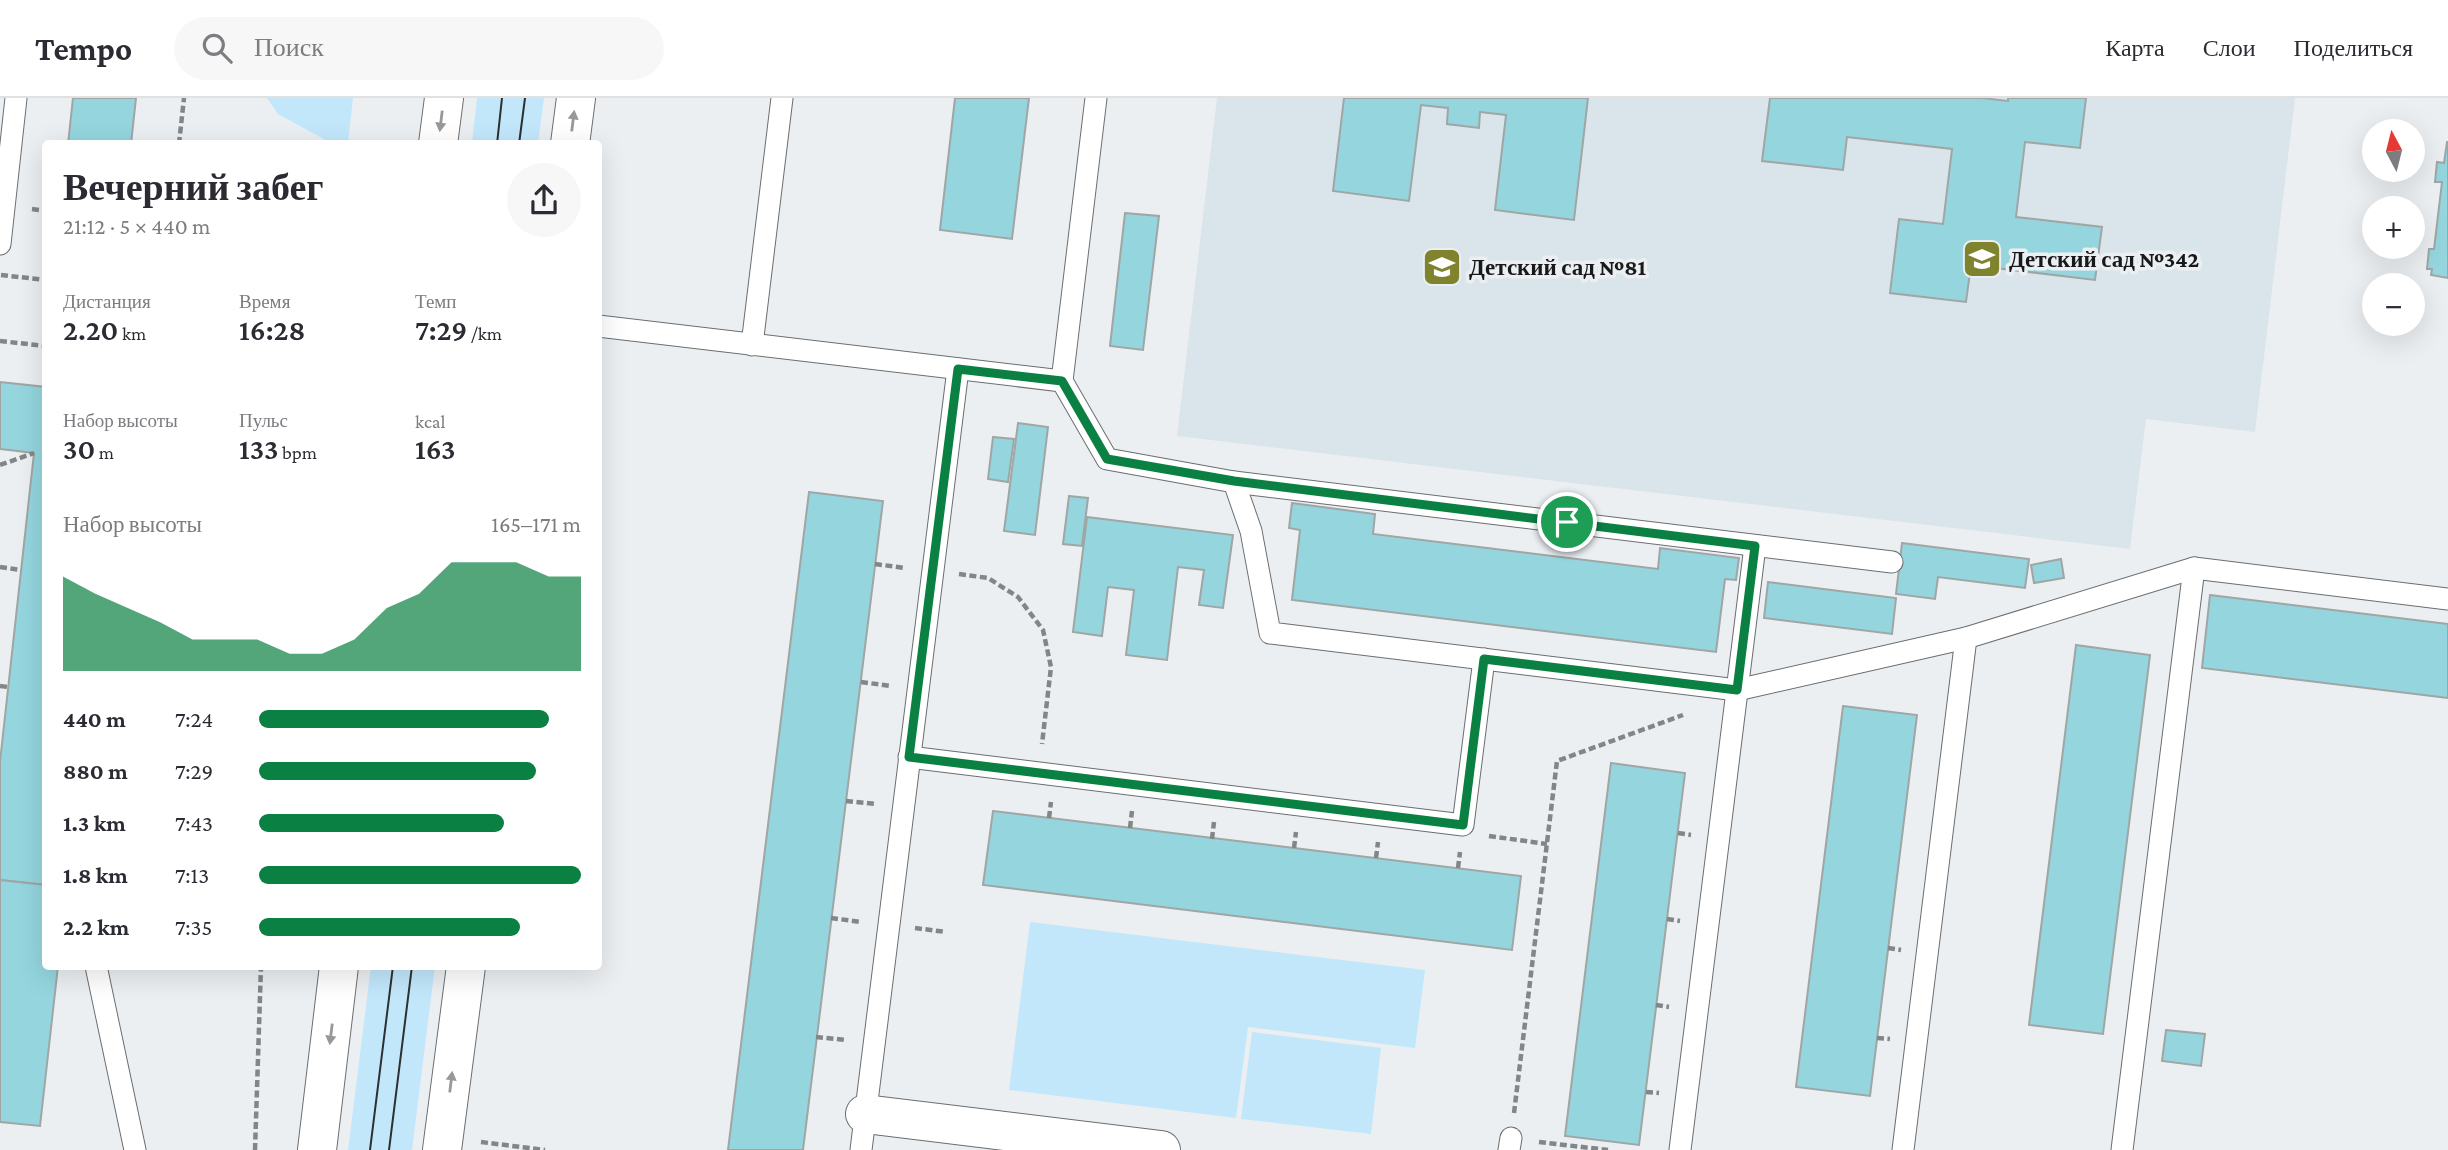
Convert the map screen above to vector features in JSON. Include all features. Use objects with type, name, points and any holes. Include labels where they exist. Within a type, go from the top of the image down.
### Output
[{"type":"main road","points":[[439,140],[444,98]]},
{"type":"main road","points":[[571,140],[576,98]]},
{"type":"main road","points":[[317,1150],[339,970]]},
{"type":"main road","points":[[459,1146],[466,970]]},
{"type":"main road","points":[[863,1132],[1161,1150]]},
{"type":"lane","points":[[0,244],[16,98]]},
{"type":"lane","points":[[752,345],[782,98]]},
{"type":"lane","points":[[1096,98],[1062,381],[1107,459],[1234,481],[1892,562]]},
{"type":"lane","points":[[602,326],[1062,381]]},
{"type":"lane","points":[[863,1132],[958,369]]},
{"type":"lane","points":[[1234,481],[1251,531],[1270,633],[1484,659],[1736,699],[1966,638],[2194,568],[2448,599]]},
{"type":"lane","points":[[1681,1150],[1755,546]]},
{"type":"lane","points":[[2122,1150],[2194,568]]},
{"type":"lane","points":[[1903,1150],[1966,638]]},
{"type":"lane","points":[[909,757],[1463,825],[1484,659]]},
{"type":"lane","points":[[97,970],[135,1150]]},
{"type":"path","points":[[179,140],[184,98]]},
{"type":"path","points":[[0,275],[42,280]]},
{"type":"path","points":[[0,341],[42,346]]},
{"type":"path","points":[[0,465],[34,453]]},
{"type":"path","points":[[875,564],[910,568]]},
{"type":"path","points":[[0,567],[21,569]]},
{"type":"path","points":[[988,578],[1018,597],[1043,630],[1051,667],[1038,773]]},
{"type":"path","points":[[860,682],[895,687]]},
{"type":"path","points":[[0,686],[8,687]]},
{"type":"path","points":[[1608,1150],[1510,1144],[1557,761],[1676,716],[1736,699]]},
{"type":"path","points":[[846,801],[881,805]]},
{"type":"path","points":[[1486,836],[1547,844]]},
{"type":"path","points":[[831,918],[866,923]]},
{"type":"path","points":[[255,1150],[261,970]]},
{"type":"path","points":[[817,1037],[851,1041]]},
{"type":"path","points":[[459,1146],[545,1150]]},
{"type":"shaded area","points":[[267,98],[353,98],[348,140],[326,140],[278,114]]},
{"type":"shaded area","points":[[477,98],[544,98],[538,140],[472,140]]},
{"type":"shaded area","points":[[1217,98],[2295,98],[2255,432],[2146,419],[2130,549],[1177,436]]},
{"type":"shaded area","points":[[1030,922],[1425,970],[1415,1048],[1248,1027],[1236,1118],[1009,1090]]},
{"type":"shaded area","points":[[370,970],[434,970],[412,1150],[348,1150]]},
{"type":"shaded area","points":[[1252,1032],[1381,1048],[1371,1134],[1241,1119]]},
{"type":"building","points":[[73,98],[136,98],[131,140],[68,140]]},
{"type":"building","points":[[955,98],[1029,98],[1012,239],[940,230]]},
{"type":"building","points":[[1344,98],[1588,98],[1574,220],[1495,210],[1506,115],[1480,112],[1479,128],[1447,124],[1448,108],[1421,105],[1409,201],[1333,191]]},
{"type":"building","points":[[1770,98],[1982,98],[2008,101],[2008,98],[2086,98],[2080,148],[2025,142],[2016,217],[2102,227],[2095,280],[1971,265],[1966,302],[1890,293],[1899,219],[1943,224],[1952,149],[1847,137],[1843,170],[1762,161]]},
{"type":"building","points":[[2447,142],[2448,278],[2431,275],[2432,269],[2427,269],[2429,249],[2434,249],[2442,182],[2435,182],[2437,162],[2444,163]]},
{"type":"building","points":[[1125,213],[1159,216],[1143,350],[1110,346]]},
{"type":"building","points":[[0,382],[42,387],[42,885],[0,880],[0,762],[34,453],[0,449]]},
{"type":"building","points":[[1018,423],[1048,427],[1035,535],[1004,531]]},
{"type":"building","points":[[993,437],[1014,439],[1008,482],[988,479]]},
{"type":"building","points":[[809,492],[883,501],[803,1150],[728,1150]]},
{"type":"building","points":[[1069,496],[1088,498],[1082,546],[1063,544]]},
{"type":"building","points":[[1292,503],[1375,514],[1373,534],[1658,569],[1660,548],[1739,558],[1736,580],[1725,579],[1716,652],[1292,600],[1300,530],[1289,528]]},
{"type":"building","points":[[1087,517],[1233,535],[1223,608],[1199,605],[1204,570],[1178,567],[1167,660],[1126,655],[1134,590],[1108,587],[1102,636],[1073,632]]},
{"type":"building","points":[[1902,543],[2029,559],[2025,588],[1938,577],[1935,599],[1896,594]]},
{"type":"building","points":[[2061,559],[2064,578],[2034,583],[2031,565]]},
{"type":"building","points":[[1768,582],[1896,598],[1892,634],[1764,618]]},
{"type":"building","points":[[2210,595],[2448,624],[2448,698],[2202,668]]},
{"type":"building","points":[[2076,645],[2150,655],[2103,1034],[2029,1025]]},
{"type":"building","points":[[1843,706],[1917,715],[1870,1096],[1796,1087]]},
{"type":"building","points":[[1611,763],[1685,773],[1639,1145],[1565,1136]]},
{"type":"building","points":[[993,811],[1521,876],[1512,950],[983,885]]},
{"type":"building","points":[[0,880],[42,885],[42,970],[58,970],[40,1126],[0,1122]]},
{"type":"building","points":[[2166,1030],[2205,1034],[2201,1066],[2162,1061]]},
{"type":"tram line","points":[[497,140],[502,98]]},
{"type":"tram line","points":[[520,140],[525,98]]},
{"type":"tram line","points":[[370,1150],[392,970]]},
{"type":"tram line","points":[[389,1150],[412,970]]},
{"type":"place","name":"Детский сад №342","points":[[1982,259]]},
{"type":"place","name":"Детский сад №81","points":[[1442,267]]},
{"type":"route","points":[[958,369],[1062,381],[1107,459],[1234,481],[1567,522],[1755,546],[1737,690],[1484,659],[1463,825],[909,757],[958,369]]}]
